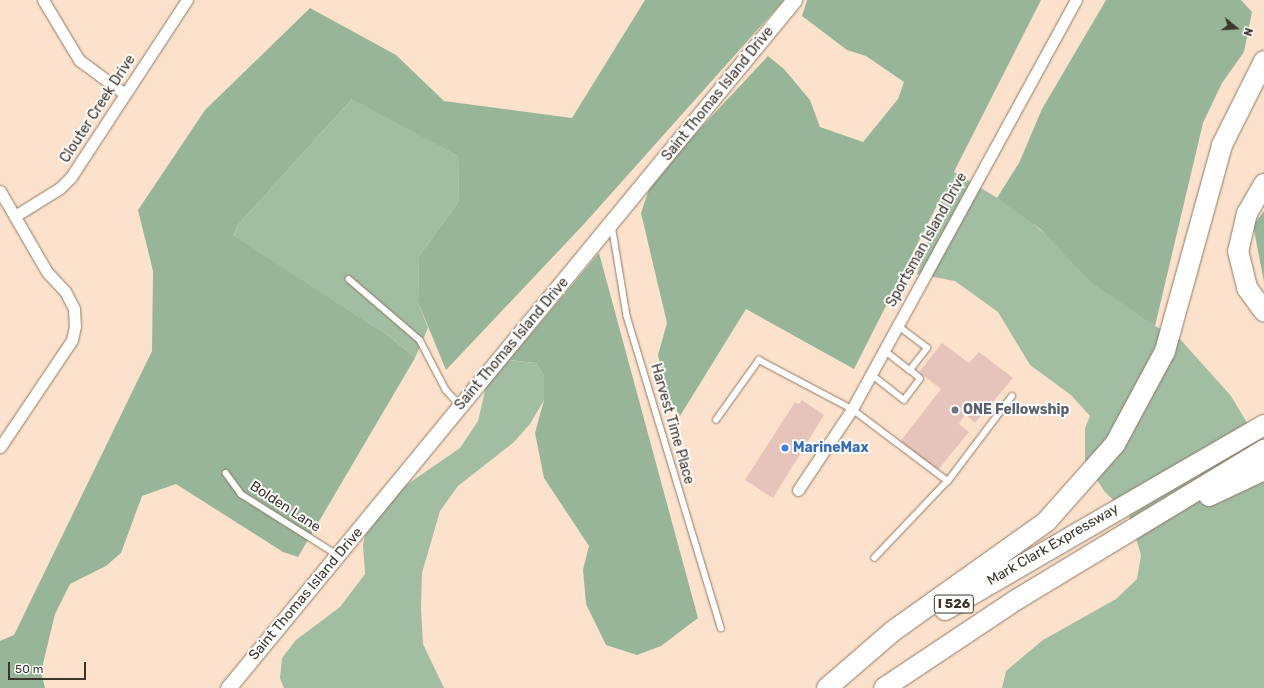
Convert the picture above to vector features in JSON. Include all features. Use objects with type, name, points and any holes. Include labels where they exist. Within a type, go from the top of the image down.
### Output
[{"type":"highway","points":[[828,688],[893,631],[1046,522],[1069,499],[1111,450],[1131,420],[1155,374],[1175,323],[1222,145],[1264,61]]},
{"type":"highway","points":[[1264,184],[1247,213],[1238,251],[1248,288],[1264,310]]},
{"type":"highway","name":"Mark Clark Expressway","points":[[828,688],[896,641],[1084,527],[1259,428]]},
{"type":"highway","name":"Mark Clark Expressway","points":[[884,688],[1095,551],[1264,450]]},
{"type":"highway","points":[[1095,551],[1264,470]]},
{"type":"main road","name":"Saint Thomas Island Drive","points":[[228,688],[794,0]]},
{"type":"street","points":[[43,0],[79,60],[125,94]]},
{"type":"street","name":"Clouter Creek Drive","points":[[15,216],[60,188],[71,176],[187,0]]},
{"type":"street","name":"Sportsman Island Drive","points":[[798,490],[852,409],[897,324],[1076,0]]},
{"type":"street","points":[[0,191],[47,272],[65,291],[74,310],[75,326],[72,340],[0,447]]},
{"type":"lane","name":"Harvest Time Place","points":[[612,223],[627,316],[714,614],[721,628]]},
{"type":"lane","points":[[348,279],[420,340],[446,390],[461,406]]},
{"type":"lane","points":[[897,324],[928,348],[910,370]]},
{"type":"lane","points":[[871,374],[904,400],[920,379],[884,350]]},
{"type":"lane","points":[[716,420],[759,360],[852,409],[948,481]]},
{"type":"lane","points":[[875,558],[948,481],[1012,396]]},
{"type":"lane","name":"Bolden Lane","points":[[226,473],[241,494],[337,556]]},
{"type":"green space","points":[[645,0],[784,0],[584,224],[446,370],[418,302],[419,256],[459,201],[458,156],[352,99],[237,226],[234,236],[390,337],[415,358],[298,557],[283,552],[176,484],[142,496],[121,553],[106,566],[70,584],[55,614],[41,672],[45,688],[0,688],[0,641],[14,635],[152,351],[153,271],[138,210],[205,110],[310,8],[396,55],[444,101],[572,118]]},
{"type":"green space","points":[[807,0],[1041,0],[854,369],[746,309],[680,416],[667,394],[658,355],[667,323],[641,213],[652,180],[768,56],[784,69],[810,100],[820,127],[863,142],[898,99],[904,82],[866,56],[847,50],[802,16]]},
{"type":"green space","points":[[1106,0],[1241,0],[1252,12],[1244,52],[1222,83],[1203,123],[1155,326],[1092,283],[1040,229],[997,198],[1019,163],[1042,109]]},
{"type":"green space","points":[[353,98],[458,156],[459,201],[419,256],[418,302],[428,328],[415,358],[390,337],[234,237],[237,226]]},
{"type":"green space","points":[[951,170],[1014,208],[1155,326],[1180,339],[1231,396],[1264,451],[1264,688],[1002,688],[1006,671],[1043,640],[1116,599],[1137,579],[1141,555],[1129,515],[1105,492],[1085,462],[1085,428],[1090,416],[1071,395],[1030,365],[998,312],[955,281],[917,274]]},
{"type":"green space","points":[[1264,211],[1264,282],[1253,225]]},
{"type":"green space","points":[[599,253],[698,618],[661,646],[637,655],[606,645],[586,604],[583,570],[589,546],[544,478],[535,433],[544,400],[544,376],[536,363],[509,360]]},
{"type":"green space","points":[[505,360],[536,363],[544,376],[544,400],[530,424],[514,442],[458,486],[440,511],[422,573],[421,607],[423,644],[444,688],[284,688],[280,678],[282,658],[296,640],[340,607],[365,574],[363,545],[366,530],[399,490],[460,448],[478,421],[487,382]]},
{"type":"building","name":"ONE Fellowship","points":[[942,343],[969,363],[979,352],[1013,378],[975,423],[965,414],[959,424],[969,432],[937,471],[900,442],[941,389],[919,372]]},
{"type":"building","name":"MarineMax","points":[[802,400],[824,415],[773,498],[745,480],[795,402],[799,404]]},
{"type":"place","name":"ONE Fellowship","points":[[955,410]]},
{"type":"place","name":"MarineMax","points":[[785,448]]}]
